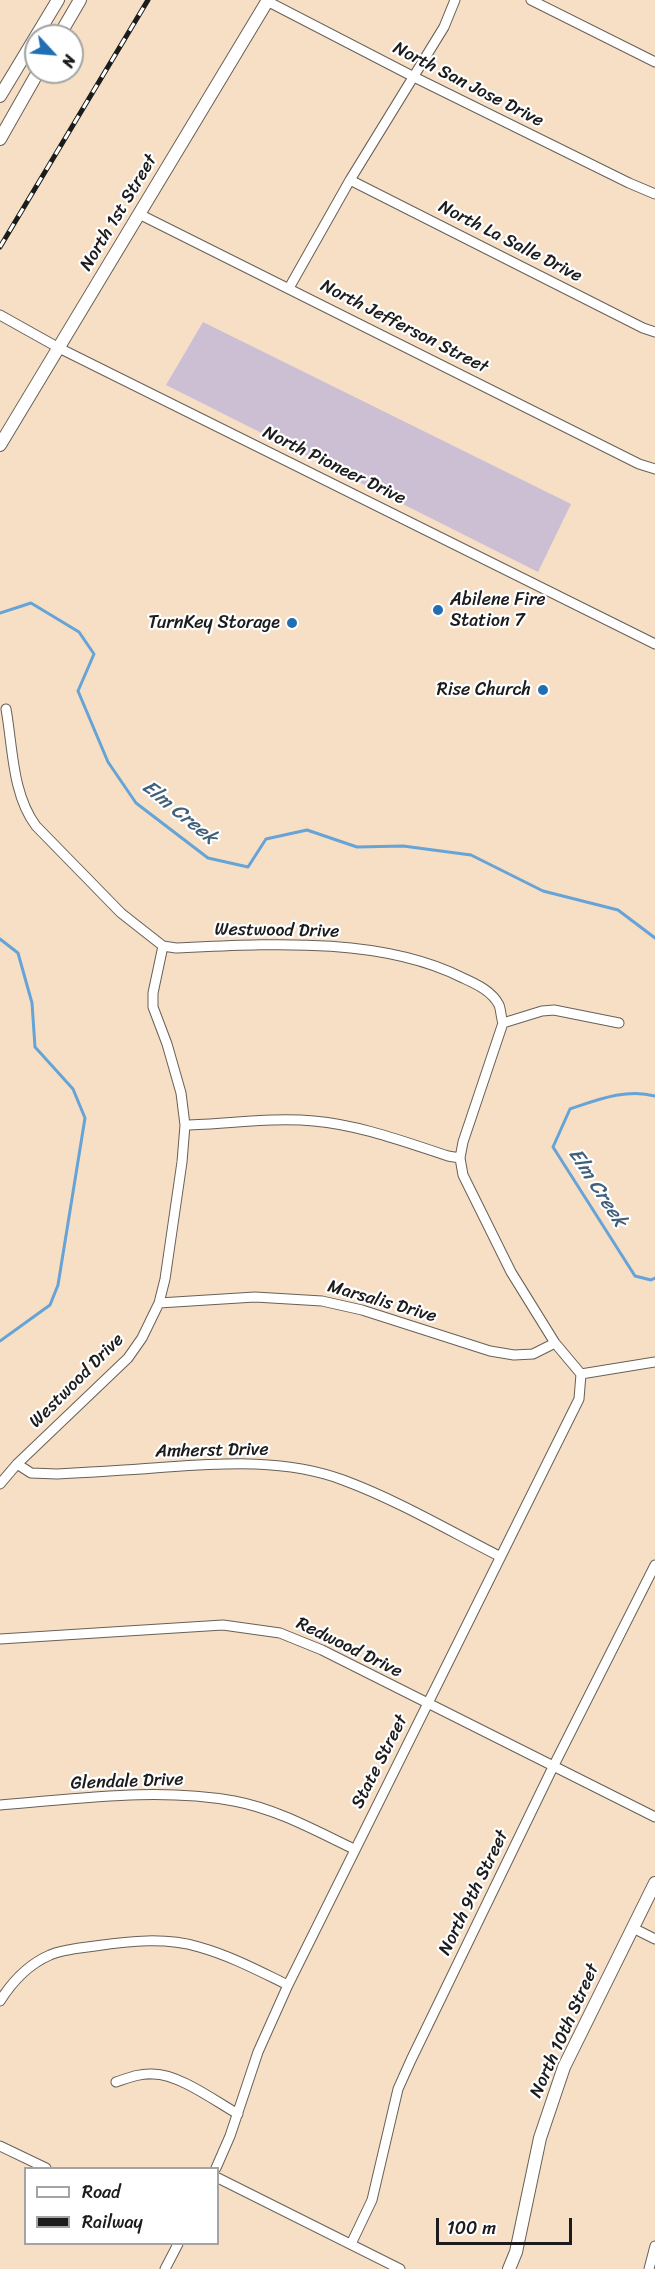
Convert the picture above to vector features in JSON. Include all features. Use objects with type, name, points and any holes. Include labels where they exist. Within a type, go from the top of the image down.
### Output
[{"type":"main road","points":[[42,24],[46,0]]},
{"type":"main road","points":[[43,24],[58,0]]},
{"type":"main road","points":[[65,0],[66,24]]},
{"type":"main road","points":[[67,24],[80,0]]},
{"type":"main road","name":"North 1st Street","points":[[0,445],[268,0]]},
{"type":"main road","points":[[0,96],[24,55]]},
{"type":"main road","points":[[0,139],[31,84]]},
{"type":"main road","name":"North 10th Street","points":[[509,2269],[516,2252],[540,2138],[564,2067],[655,1883]]},
{"type":"street","name":"North San Jose Drive","points":[[268,0],[414,77],[655,194]]},
{"type":"street","points":[[289,288],[350,180],[444,27],[455,0]]},
{"type":"street","points":[[531,0],[655,62]]},
{"type":"street","name":"North La Salle Drive","points":[[350,180],[655,332]]},
{"type":"street","name":"North Jefferson Street","points":[[139,214],[630,459],[655,469]]},
{"type":"street","name":"North Pioneer Drive","points":[[0,315],[59,348],[655,644]]},
{"type":"street","points":[[6,709],[20,796],[26,812],[36,826],[121,913],[163,946]]},
{"type":"street","name":"Westwood Drive","points":[[0,1484],[16,1464],[128,1358],[142,1338],[159,1302],[165,1279],[183,1162],[185,1125],[177,1074],[153,1007],[153,993],[163,946],[176,948],[318,946],[384,952],[420,960],[450,971],[490,993],[499,1005],[502,1023]]},
{"type":"street","points":[[619,1023],[554,1010],[542,1011],[502,1023],[463,1142],[460,1158],[463,1175],[512,1272],[555,1343],[581,1374],[655,1362]]},
{"type":"street","points":[[185,1125],[284,1120],[315,1121],[378,1134],[460,1158]]},
{"type":"street","name":"Marsalis Drive","points":[[159,1302],[255,1297],[322,1301],[362,1310],[490,1351],[514,1355],[533,1354],[555,1343]]},
{"type":"street","name":"State Street","points":[[217,2167],[238,2114],[258,2052],[288,1985],[579,1399],[581,1374]]},
{"type":"street","name":"Amherst Drive","points":[[16,1464],[31,1473],[57,1474],[239,1463],[275,1465],[312,1472],[342,1479],[500,1556]]},
{"type":"street","name":"North 9th Street","points":[[351,2244],[372,2200],[398,2090],[553,1767],[655,1565]]},
{"type":"street","name":"Redwood Drive","points":[[0,1639],[223,1625],[280,1633],[322,1650],[655,1817]]},
{"type":"street","name":"Glendale Drive","points":[[0,1804],[137,1794],[205,1798],[236,1802],[281,1815],[354,1849]]},
{"type":"street","points":[[633,1928],[655,1939]]},
{"type":"street","points":[[0,2001],[31,1966],[51,1954],[151,1940],[175,1942],[213,1951],[239,1960],[288,1985]]},
{"type":"street","points":[[116,2082],[154,2073],[172,2077],[238,2114]]},
{"type":"street","points":[[0,2146],[42,2167]]},
{"type":"street","points":[[219,2178],[400,2269]]},
{"type":"street","points":[[165,2269],[177,2245]]},
{"type":"street","points":[[649,2269],[655,2246]]},
{"type":"shaded area","points":[[203,322],[571,504],[538,572],[166,385]]},
{"type":"waterway","name":"Elm Creek","points":[[0,613],[31,603],[79,632],[94,654],[78,691],[108,762],[136,803],[208,858],[248,867],[266,839],[307,830],[357,847],[403,846],[471,855],[543,891],[618,910],[655,938]]},
{"type":"waterway","name":"Elm Creek","points":[[0,939],[18,953],[32,1003],[35,1047],[73,1089],[85,1118],[58,1285],[50,1305],[0,1341]]},
{"type":"waterway","name":"Elm Creek","points":[[655,1096],[623,1094],[570,1109],[553,1147],[635,1276],[651,1280],[655,1278]]},
{"type":"railway","points":[[0,247],[148,0]]},
{"type":"place","name":"Abilene Fire Station 7","points":[[438,610]]},
{"type":"place","name":"TurnKey Storage","points":[[292,623]]},
{"type":"place","name":"Rise Church","points":[[543,690]]}]
